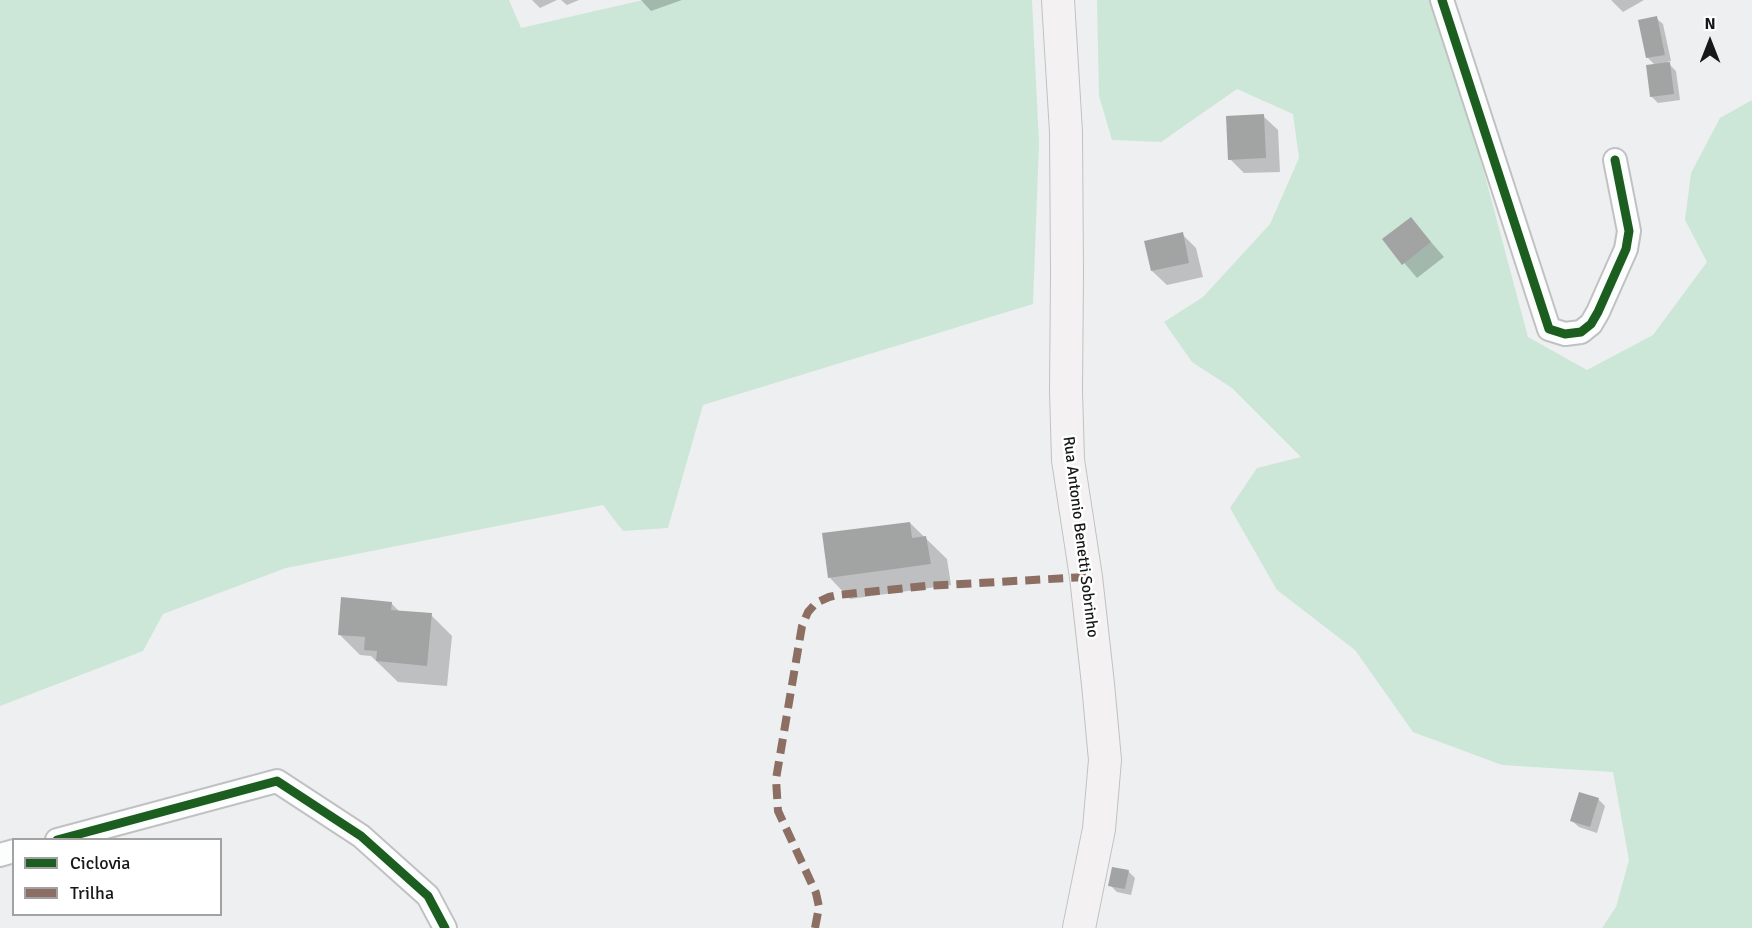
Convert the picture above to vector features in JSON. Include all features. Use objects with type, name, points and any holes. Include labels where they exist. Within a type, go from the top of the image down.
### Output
[{"type":"main road","name":"Rua Antonio Benetti Sobrinho","points":[[1058,0],[1066,132],[1068,460],[1087,589],[1105,760],[1099,829],[1079,928]]},
{"type":"street","points":[[1442,0],[1549,329],[1565,334],[1581,332],[1591,324],[1626,249],[1629,231],[1615,160]]},
{"type":"street","points":[[64,838],[277,781],[369,844],[428,896],[445,928]]},
{"type":"green space","points":[[0,0],[509,0],[521,28],[643,0],[1032,0],[1039,143],[1033,304],[703,405],[668,528],[623,531],[603,505],[286,568],[163,614],[143,651],[0,706]]},
{"type":"green space","points":[[1097,0],[1438,0],[1528,337],[1587,370],[1653,335],[1707,262],[1685,220],[1691,173],[1720,118],[1752,100],[1752,928],[1602,928],[1616,907],[1629,860],[1613,772],[1502,765],[1413,732],[1355,650],[1277,590],[1230,508],[1257,468],[1301,457],[1232,388],[1192,362],[1164,322],[1203,297],[1270,224],[1299,158],[1293,114],[1237,89],[1161,142],[1112,140],[1099,96]]},
{"type":"building","points":[[1657,16],[1665,55],[1646,58],[1638,20]]},
{"type":"building","points":[[1670,62],[1674,94],[1650,97],[1646,65]]},
{"type":"building","points":[[1264,114],[1266,158],[1228,160],[1226,116]]},
{"type":"building","points":[[1411,217],[1431,242],[1402,265],[1382,239]]},
{"type":"building","points":[[1183,232],[1189,263],[1151,271],[1144,241]]},
{"type":"building","points":[[910,522],[912,538],[926,536],[931,564],[828,578],[822,533]]},
{"type":"building","points":[[341,597],[392,602],[391,610],[432,613],[427,666],[376,661],[377,651],[364,650],[365,637],[338,635]]},
{"type":"building","points":[[1579,792],[1599,798],[1590,827],[1570,821]]},
{"type":"building","points":[[1112,867],[1129,870],[1125,889],[1108,886]]},
{"type":"marked path","points":[[815,928],[819,907],[816,893],[778,811],[776,779],[802,626],[808,612],[816,603],[838,595],[926,586],[1086,577]]},
{"type":"cycle path","points":[[1442,0],[1549,329],[1565,334],[1581,332],[1591,324],[1626,249],[1629,231],[1615,160]]},
{"type":"cycle path","points":[[64,838],[277,781],[361,836],[428,896],[445,928]]}]
